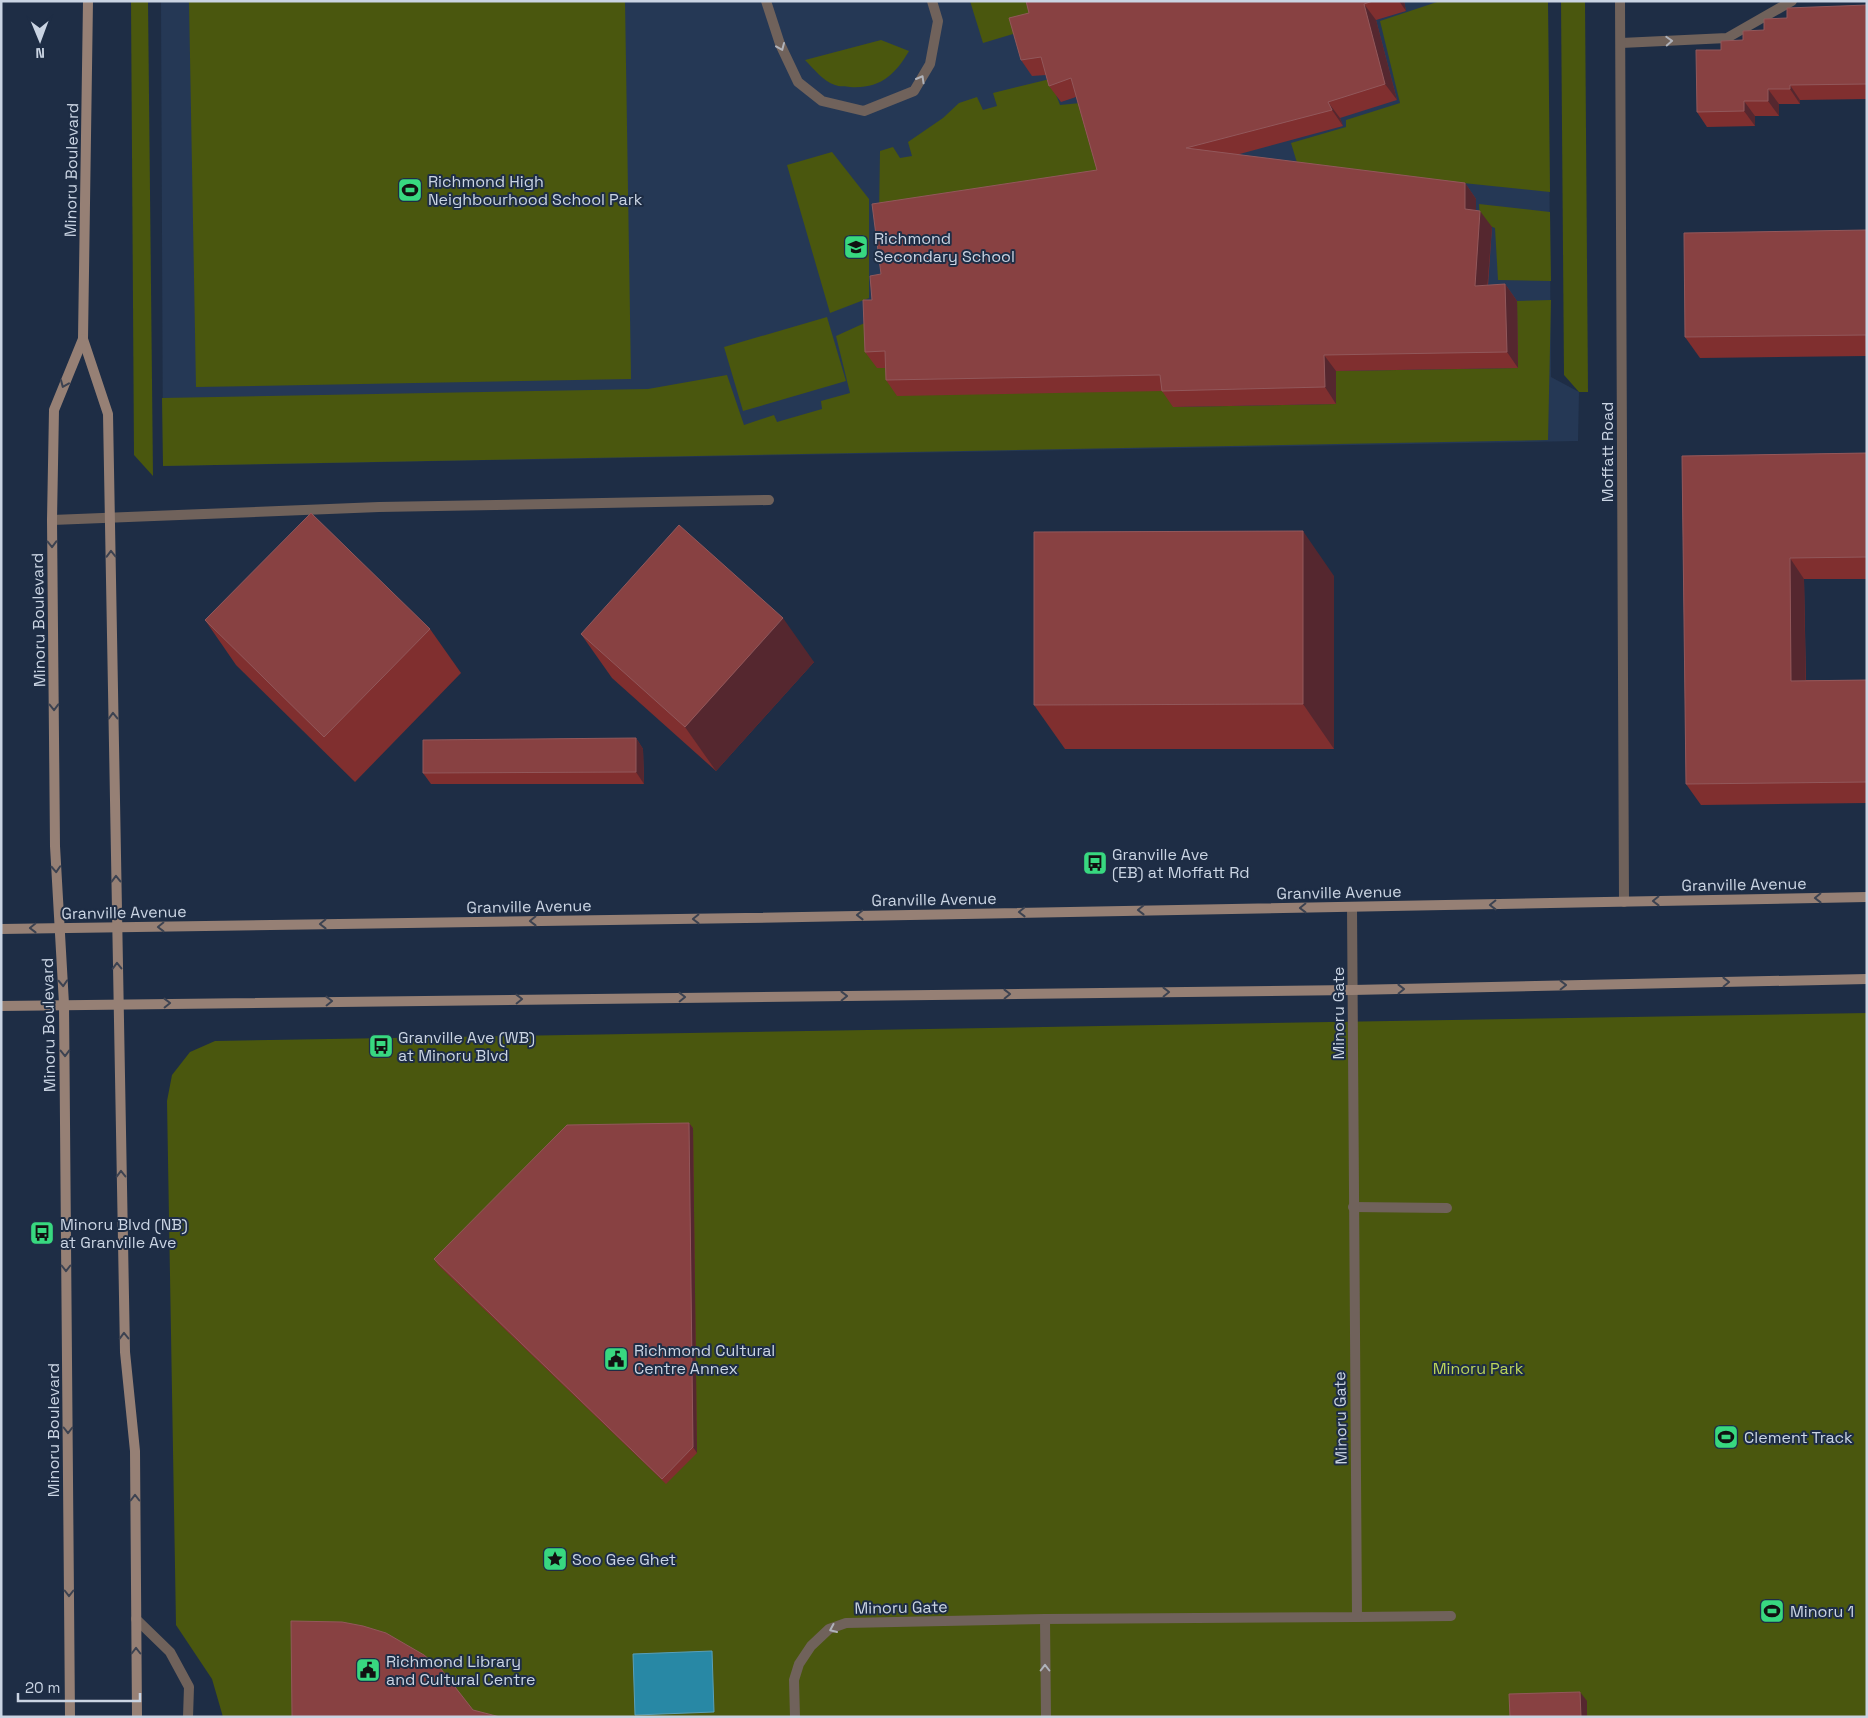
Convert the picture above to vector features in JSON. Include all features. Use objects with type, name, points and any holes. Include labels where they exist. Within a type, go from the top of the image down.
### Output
[{"type":"main road","name":"Minoru Boulevard","points":[[88,1],[83,339],[108,414],[125,1352],[135,1450],[136,1717]]},
{"type":"main road","name":"Minoru Boulevard","points":[[70,1717],[64,1004],[55,846],[52,520],[54,410],[83,339]]},
{"type":"main road","name":"Granville Avenue","points":[[1,929],[1867,897]]},
{"type":"main road","points":[[1,1006],[1352,990],[1867,978]]},
{"type":"street","points":[[766,1],[780,44],[798,82],[822,101],[864,110],[914,91],[930,64],[938,21],[932,1]]},
{"type":"street","name":"Moffatt Road","points":[[1620,1],[1624,902]]},
{"type":"street","points":[[1621,43],[1727,38],[1792,1]]},
{"type":"street","points":[[52,520],[379,507],[769,500]]},
{"type":"street","name":"Minoru Gate","points":[[794,1717],[794,1680],[799,1664],[811,1646],[829,1629],[846,1623],[1045,1619],[1357,1617],[1352,907]]},
{"type":"street","points":[[1353,1207],[1447,1208]]},
{"type":"street","points":[[1357,1617],[1452,1616]]},
{"type":"street","points":[[136,1619],[170,1652],[189,1687],[188,1717]]},
{"type":"street","points":[[1045,1619],[1046,1717]]},
{"type":"shaded area","name":"Richmond Secondary School","points":[[161,1],[1548,1],[1551,377],[1579,392],[1578,441],[163,466]]},
{"type":"shaded area","points":[[712,1651],[714,1712],[635,1715],[633,1654]]},
{"type":"green space","points":[[131,1],[148,1],[153,476],[134,455]]},
{"type":"green space","name":"Richmond High Neighbourhood School Park","points":[[189,1],[625,1],[631,379],[196,387]]},
{"type":"green space","points":[[970,1],[1029,1],[1036,27],[983,43]]},
{"type":"green space","points":[[1440,1],[1548,1],[1550,192],[1298,166],[1291,143],[1346,127],[1346,120],[1400,103],[1380,21]]},
{"type":"green space","points":[[1561,1],[1585,1],[1588,392],[1579,392],[1564,375]]},
{"type":"green space","points":[[881,40],[909,51],[904,60],[886,79],[870,86],[850,87],[835,85],[823,78],[805,60]]},
{"type":"green space","points":[[1050,79],[1060,105],[1080,103],[1111,182],[879,218],[880,151],[893,147],[900,158],[912,156],[908,142],[943,118],[959,103],[977,97],[983,110],[997,106],[993,93]]},
{"type":"green space","points":[[832,152],[869,199],[869,298],[830,313],[787,165]]},
{"type":"green space","points":[[1479,204],[1550,212],[1551,281],[1498,280],[1495,228],[1480,222]]},
{"type":"green space","points":[[1551,300],[1548,440],[163,466],[162,398],[648,389],[727,375],[744,425],[774,415],[777,422],[822,409],[821,401],[850,393],[836,336],[869,321],[897,367],[1172,391],[1173,407],[1336,404],[1336,371],[1518,368],[1517,301]]},
{"type":"green space","points":[[827,317],[846,381],[743,411],[724,347]]},
{"type":"green space","name":"Minoru Park","points":[[1867,1013],[1867,1717],[223,1717],[212,1679],[176,1625],[167,1101],[172,1075],[190,1052],[215,1041]]},
{"type":"building","points":[[1026,1],[1373,1],[1364,4],[1385,84],[1328,102],[1332,110],[1186,148],[1465,183],[1465,209],[1480,211],[1475,286],[1505,284],[1507,352],[1324,355],[1325,387],[1162,391],[1160,375],[886,380],[885,351],[865,352],[863,300],[872,300],[870,276],[881,274],[872,204],[1097,170],[1071,78],[1049,86],[1041,57],[1021,60],[1009,18],[1029,13]]},
{"type":"building","points":[[1867,5],[1867,84],[1790,85],[1790,89],[1768,89],[1768,101],[1744,101],[1744,111],[1697,112],[1696,50],[1721,50],[1721,41],[1743,40],[1743,31],[1764,30],[1764,19],[1787,18],[1787,8]]},
{"type":"building","points":[[1867,230],[1867,390],[1866,335],[1685,337],[1684,233]]},
{"type":"building","points":[[1867,453],[1867,557],[1790,558],[1791,681],[1867,680],[1867,782],[1686,784],[1682,456]]},
{"type":"building","points":[[311,513],[430,629],[324,737],[205,620]]},
{"type":"building","points":[[679,525],[783,618],[685,727],[581,634]]},
{"type":"building","points":[[1303,531],[1303,704],[1034,705],[1034,532]]},
{"type":"building","points":[[636,738],[636,772],[423,773],[423,740]]},
{"type":"building","name":"Richmond Cultural Centre Annex","points":[[689,1123],[693,1447],[662,1479],[434,1259],[567,1125]]},
{"type":"building","name":"Richmond Library and Cultural Centre","points":[[291,1621],[342,1622],[386,1633],[424,1655],[441,1669],[473,1710],[500,1717],[292,1717]]},
{"type":"building","points":[[1580,1692],[1581,1717],[1510,1717],[1509,1694]]},
{"type":"place","name":"Richmond High Neighbourhood School Park","points":[[410,190]]},
{"type":"place","name":"Richmond Secondary School","points":[[856,247]]},
{"type":"place","name":"Granville Ave (EB) at Moffatt Rd","points":[[1095,863]]},
{"type":"place","name":"Granville Ave (WB) at Minoru Blvd","points":[[381,1046]]},
{"type":"place","name":"Minoru Blvd (NB) at Granville Ave","points":[[42,1233]]},
{"type":"place","name":"Richmond Cultural Centre Annex","points":[[616,1359]]},
{"type":"place","name":"Clement Track","points":[[1726,1437]]},
{"type":"place","name":"Soo Gee Ghet","points":[[555,1559]]},
{"type":"place","name":"Minoru 1","points":[[1772,1611]]},
{"type":"place","name":"Richmond Library and Cultural Centre","points":[[368,1670]]}]
